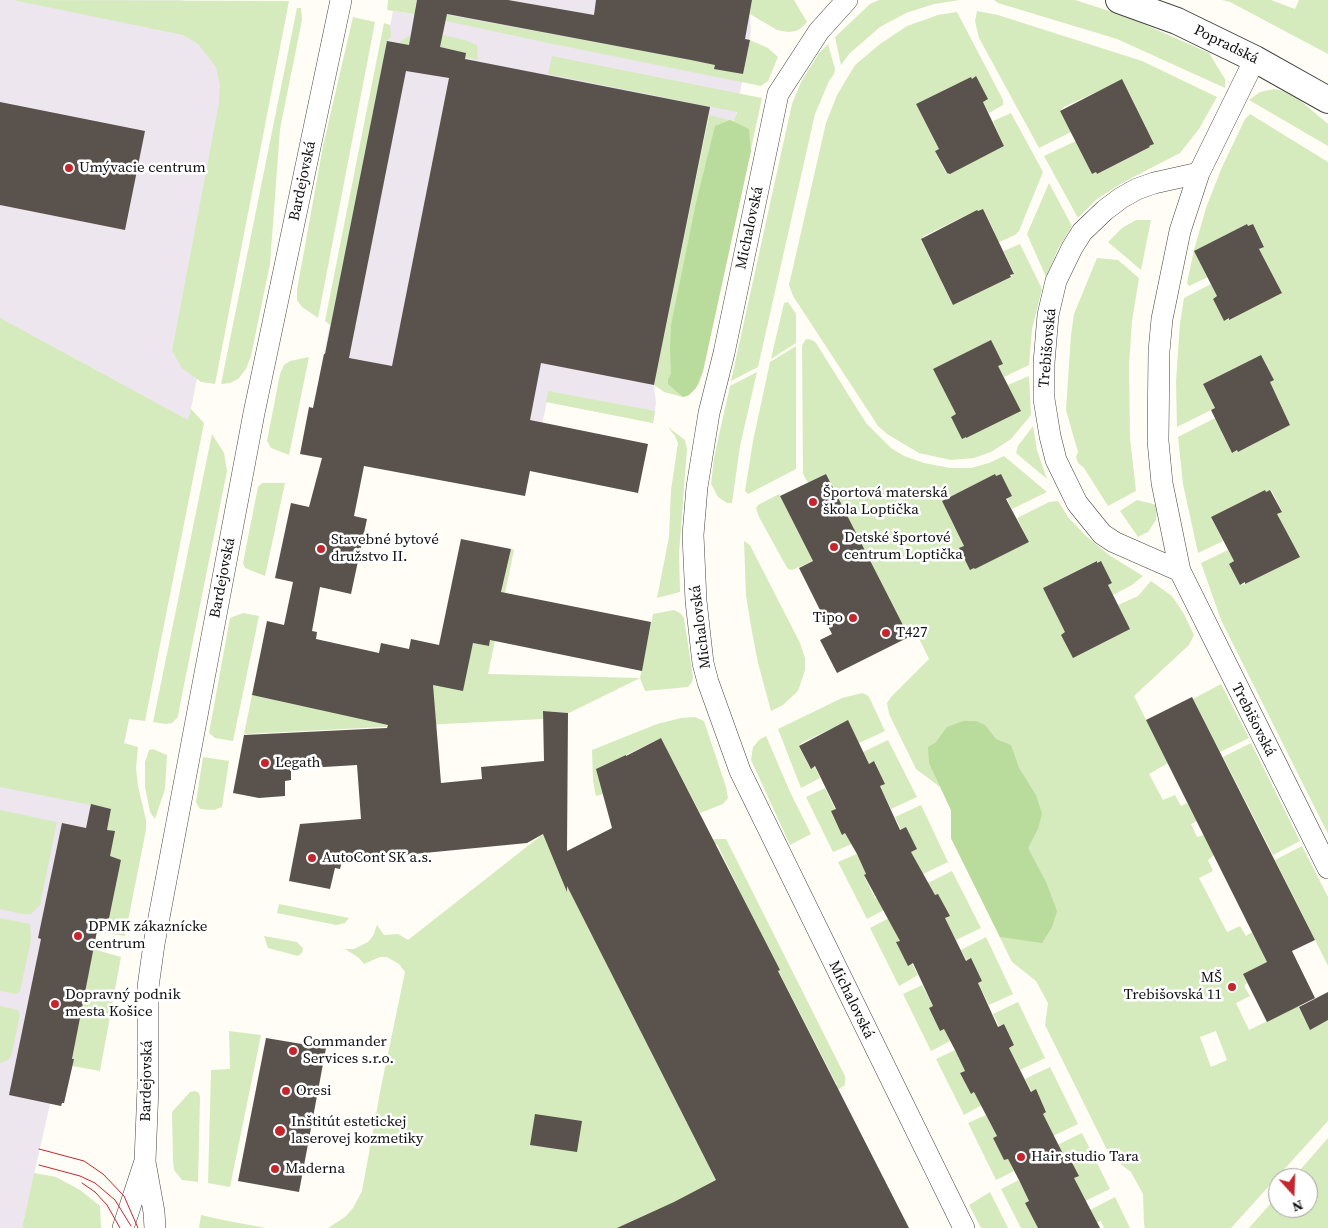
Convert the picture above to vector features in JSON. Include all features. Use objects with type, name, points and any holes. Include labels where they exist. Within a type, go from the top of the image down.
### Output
[{"type":"street","name":"Bardejovská","points":[[154,1228],[154,1212],[145,1161],[148,1087],[148,987],[154,944],[254,413],[341,0]]},
{"type":"street","name":"Michalovská","points":[[847,0],[819,30],[778,94],[724,353],[709,413],[697,486],[693,535],[696,601],[703,663],[740,771],[964,1228]]},
{"type":"street","name":"Popradská","points":[[1119,0],[1177,21],[1255,59],[1328,100]]},
{"type":"street","name":"Trebišovská","points":[[1255,59],[1199,173],[1180,231],[1162,319],[1159,351],[1158,441],[1162,483],[1180,571],[1328,868]]},
{"type":"street","name":"Trebišovská","points":[[1180,571],[1114,542],[1102,534],[1076,503],[1056,460],[1050,436],[1044,398],[1044,363],[1048,315],[1056,281],[1082,232],[1105,210],[1137,189],[1154,182],[1199,173]]},
{"type":"street","name":"Bardejovská","points":[[123,1228],[145,1161]]},
{"type":"shaded area","points":[[0,0],[180,0],[269,19],[107,829],[115,831],[121,860],[106,933],[92,930],[72,1059],[74,1059],[64,1103],[50,1104],[22,1228],[0,1228]]},
{"type":"shaded area","points":[[417,0],[752,0],[750,14],[751,32],[735,121],[708,116],[654,385],[656,403],[653,423],[547,402],[542,424],[319,378],[393,11],[414,14]]},
{"type":"green space","points":[[13,0],[289,1],[215,384],[201,382],[182,368],[172,351],[219,103],[220,86],[216,67],[198,44],[183,35]]},
{"type":"green space","points":[[388,0],[417,0],[415,9],[715,64],[715,69],[743,74],[750,40],[768,48],[778,57],[768,81],[761,86],[387,10]]},
{"type":"green space","points":[[752,0],[794,0],[807,22],[796,31],[777,30],[750,14]]},
{"type":"green space","points":[[879,0],[960,0],[934,4],[906,13],[880,27],[849,54],[841,65],[835,37],[870,4]]},
{"type":"green space","points":[[994,0],[1075,0],[1128,17],[1209,53],[1225,79],[1225,88],[1117,39],[998,3]]},
{"type":"green space","points":[[1222,0],[1271,0],[1295,9],[1299,0],[1328,0],[1328,54],[1230,2]]},
{"type":"green space","points":[[297,8],[301,8],[302,20],[280,129],[270,264],[251,356],[246,369],[238,379],[230,383],[221,384]]},
{"type":"green space","points":[[977,11],[998,15],[1142,61],[1217,97],[1199,129],[1180,153],[1122,183],[1097,199],[1078,218],[1044,156],[1080,139],[1081,152],[1092,174],[1096,172],[1097,174],[1150,147],[1133,101],[1122,80],[1064,107],[1060,111],[1071,132],[1039,148],[979,38],[975,21]]},
{"type":"green space","points":[[957,12],[1003,100],[1003,105],[989,113],[983,102],[987,99],[976,77],[972,79],[971,77],[916,104],[939,149],[935,151],[946,173],[950,173],[1004,146],[993,121],[1011,113],[1043,172],[1019,231],[1015,235],[995,244],[989,234],[994,231],[983,209],[977,210],[924,236],[921,240],[932,262],[946,280],[942,283],[953,305],[1011,277],[1014,273],[1004,252],[999,253],[1020,244],[1042,289],[1032,329],[1029,365],[1004,377],[1008,385],[1029,376],[1031,415],[1011,439],[991,452],[974,458],[951,460],[919,453],[887,434],[878,426],[793,296],[789,285],[826,123],[837,95],[855,65],[880,44],[907,26],[938,15]]},
{"type":"green space","points":[[353,17],[375,22],[318,318],[302,307],[297,300],[297,290],[323,146]]},
{"type":"green space","points":[[384,23],[390,25],[391,37],[387,41],[332,320],[356,326],[356,329],[330,325],[325,321]]},
{"type":"green space","points":[[419,31],[465,40],[477,45],[478,60],[399,43]]},
{"type":"green space","points":[[828,44],[835,69],[834,74],[829,81],[815,114],[758,367],[731,381],[792,104],[801,82],[819,53]]},
{"type":"green space","points":[[552,56],[762,98],[703,371],[699,384],[689,395],[683,397],[664,392],[654,385],[709,115],[734,121],[737,112],[548,74]]},
{"type":"green space","points":[[1274,89],[1283,91],[1301,101],[1328,124],[1328,146],[1249,100],[1260,92]]},
{"type":"green space","points":[[1250,114],[1328,162],[1328,834],[1221,620],[1201,563],[1228,550],[1234,561],[1229,564],[1240,585],[1299,557],[1277,514],[1282,511],[1271,490],[1266,492],[1265,490],[1211,517],[1223,541],[1198,553],[1183,484],[1178,437],[1219,416],[1225,428],[1221,431],[1232,453],[1237,450],[1238,452],[1290,425],[1270,382],[1273,379],[1262,357],[1258,359],[1257,357],[1203,384],[1215,408],[1177,427],[1176,381],[1180,323],[1184,298],[1211,284],[1217,296],[1213,299],[1224,321],[1282,293],[1259,249],[1264,246],[1253,224],[1248,226],[1247,224],[1195,251],[1208,277],[1189,286],[1187,283],[1194,250],[1206,208],[1222,167],[1245,119]]},
{"type":"green space","points":[[730,120],[749,129],[751,151],[703,371],[696,388],[689,395],[683,397],[668,384],[671,374],[671,325],[696,203],[715,126]]},
{"type":"green space","points":[[1049,183],[1072,226],[1058,249],[1046,277],[1027,234]]},
{"type":"green space","points":[[1136,220],[1151,220],[1141,270],[1108,242],[1122,228]]},
{"type":"green space","points":[[1097,258],[1118,260],[1139,278],[1132,321],[1129,365],[1130,438],[1136,491],[1108,506],[1084,468],[1078,463],[1076,457],[1078,452],[1066,410],[1074,314]]},
{"type":"green space","points":[[788,302],[796,314],[796,343],[771,359],[784,303]]},
{"type":"green space","points":[[0,318],[188,420],[191,409],[204,423],[145,721],[129,719],[124,743],[138,747],[136,768],[146,820],[146,830],[125,936],[106,933],[121,860],[110,856],[114,831],[107,830],[111,809],[0,787]]},
{"type":"green space","points":[[808,339],[816,343],[866,423],[891,448],[904,456],[924,463],[950,468],[971,468],[1004,456],[1047,492],[1012,509],[1007,499],[1012,496],[1001,474],[995,475],[942,501],[975,569],[1029,542],[1017,518],[1049,502],[1058,501],[1068,517],[1085,535],[1109,555],[1143,576],[1132,585],[1113,595],[1108,585],[1112,583],[1101,561],[1097,563],[1096,561],[1043,588],[1130,629],[1118,605],[1138,596],[1151,581],[1172,596],[1184,614],[1194,635],[1189,645],[1134,696],[1168,763],[1149,774],[1163,800],[1175,795],[1181,806],[1187,803],[1197,821],[1191,824],[1197,837],[1204,835],[1214,855],[1208,860],[1213,871],[1199,878],[1227,932],[1240,926],[1246,936],[1252,932],[1267,962],[1243,974],[1247,983],[1244,986],[1250,996],[1236,1003],[1249,1030],[1298,1006],[1310,1029],[1328,1020],[1328,1121],[1285,1168],[1268,1168],[1268,1187],[1231,1228],[1145,1228],[1143,1194],[1131,1172],[1110,1156],[1045,1025],[1048,1003],[1036,981],[1012,962],[951,838],[951,810],[940,787],[916,769],[889,714],[887,703],[891,697],[929,659],[912,624],[904,629],[826,474],[808,483],[803,474],[802,346],[805,340]],"holes":[[[1216,1031],[1227,1060],[1211,1067],[1200,1037]]]},
{"type":"green space","points":[[796,346],[796,469],[748,494],[745,491],[753,441],[770,362]]},
{"type":"green space","points":[[309,357],[289,455],[271,448],[267,441],[280,374],[284,365],[290,361]]},
{"type":"green space","points":[[757,372],[740,446],[732,503],[727,503],[718,497],[711,484],[714,458],[730,386]]},
{"type":"green space","points":[[548,391],[655,411],[653,423],[546,402]]},
{"type":"green space","points":[[1033,426],[1037,450],[1047,479],[1016,453],[1018,446]]},
{"type":"green space","points":[[668,427],[685,440],[687,449],[679,554],[680,592],[657,598],[669,537],[671,490],[678,443]]},
{"type":"green space","points":[[212,434],[224,453],[227,471],[178,717],[172,723],[153,722]]},
{"type":"green space","points":[[262,483],[285,483],[265,576],[245,568],[243,563],[258,487]]},
{"type":"green space","points":[[779,494],[813,561],[792,570],[786,566],[756,508],[758,505]]},
{"type":"green space","points":[[1137,500],[1157,505],[1156,520],[1148,532],[1138,537],[1120,511]]},
{"type":"green space","points":[[744,541],[750,545],[800,643],[805,658],[805,670],[798,691],[783,705],[771,711],[758,663],[746,596]]},
{"type":"green space","points":[[511,549],[514,550],[488,674],[640,678],[569,713],[543,711],[543,719],[244,734],[252,695],[302,706],[432,684],[463,690],[473,643],[489,646]]},
{"type":"green space","points":[[674,610],[680,613],[684,618],[693,677],[692,682],[688,687],[645,691],[640,678],[653,614]]},
{"type":"green space","points":[[243,613],[259,616],[233,741],[215,738],[209,733],[230,618]]},
{"type":"green space","points":[[1221,684],[1249,738],[1220,752],[1193,699]]},
{"type":"green space","points":[[862,693],[869,697],[885,731],[859,743],[848,721],[803,742],[799,746],[810,768],[815,767],[820,778],[801,788],[778,729],[842,698]]},
{"type":"green space","points":[[695,717],[704,721],[726,787],[728,798],[723,804],[700,813],[661,738],[626,755],[603,794],[596,796],[593,781],[592,750],[657,724],[681,718]]},
{"type":"green space","points":[[963,721],[976,721],[985,725],[996,739],[1011,745],[1019,768],[1036,795],[1042,814],[1038,829],[1028,848],[1046,882],[1057,911],[1052,927],[1042,943],[1000,937],[951,838],[951,810],[929,763],[928,747],[936,742],[947,727]]},
{"type":"green space","points":[[766,736],[811,834],[790,845],[751,760],[753,747]]},
{"type":"green space","points":[[888,740],[917,797],[891,809],[880,786],[885,784],[875,762],[869,764],[863,752]]},
{"type":"green space","points":[[1251,743],[1300,841],[1273,855],[1223,757]]},
{"type":"green space","points":[[153,749],[167,755],[165,789],[155,819],[150,812],[145,787],[145,762],[149,750]]},
{"type":"green space","points":[[203,757],[229,761],[222,807],[214,810],[200,809],[196,802]]},
{"type":"green space","points":[[825,788],[852,844],[833,852],[806,797]]},
{"type":"green space","points":[[921,805],[948,862],[923,874],[911,852],[917,849],[906,828],[901,830],[895,817]]},
{"type":"green space","points":[[0,810],[57,822],[40,905],[31,914],[21,914],[0,909]]},
{"type":"green space","points":[[543,834],[717,1182],[624,1228],[328,1228],[345,1217],[353,1208],[362,1191],[405,972],[399,964],[387,957],[380,957],[364,964],[359,958],[345,949],[354,949],[368,942],[373,936],[377,925],[384,935],[398,934],[408,940]]},
{"type":"green space","points":[[715,839],[726,839],[845,1076],[845,1085],[834,1092],[814,1097],[837,1085],[784,982],[717,844],[693,856],[703,844]]},
{"type":"green space","points":[[1302,846],[1328,897],[1328,966],[1275,860]]},
{"type":"green space","points":[[857,854],[866,874],[864,876],[875,898],[878,897],[884,910],[867,919],[838,862]]},
{"type":"green space","points":[[952,871],[981,928],[956,940],[945,918],[949,916],[938,894],[935,896],[928,883]]},
{"type":"green space","points":[[279,904],[349,918],[345,923],[336,925],[277,913]]},
{"type":"green space","points":[[0,918],[30,924],[31,940],[20,991],[16,994],[0,991]]},
{"type":"green space","points":[[889,918],[900,941],[897,942],[909,965],[912,964],[918,975],[899,986],[870,928]]},
{"type":"green space","points":[[264,936],[297,942],[303,948],[302,953],[298,956],[268,948]]},
{"type":"green space","points":[[986,937],[1013,994],[989,1005],[978,983],[982,981],[971,959],[967,961],[961,950]]},
{"type":"green space","points":[[93,949],[121,957],[100,1071],[72,1066]]},
{"type":"green space","points":[[922,985],[933,1006],[929,1008],[940,1030],[944,1029],[950,1041],[931,1051],[903,994]]},
{"type":"green space","points":[[1018,1002],[1045,1058],[1020,1070],[1009,1048],[1014,1045],[1004,1024],[999,1026],[993,1014]]},
{"type":"green space","points":[[0,1006],[18,1010],[20,1015],[11,1057],[0,1063]]},
{"type":"green space","points":[[229,1031],[261,1035],[230,1187],[208,1183],[211,1070],[230,1069]]},
{"type":"green space","points":[[955,1050],[965,1071],[960,1073],[971,1094],[975,1092],[982,1105],[964,1115],[936,1059]]},
{"type":"green space","points":[[1050,1067],[1078,1124],[1053,1136],[1043,1114],[1046,1111],[1036,1090],[1032,1092],[1025,1079]]},
{"type":"green space","points":[[195,1091],[199,1093],[200,1097],[198,1182],[182,1180],[174,1170],[173,1162],[172,1112],[190,1092]]},
{"type":"green space","points":[[986,1115],[997,1136],[993,1138],[1004,1160],[1008,1159],[1014,1171],[996,1180],[968,1123]]},
{"type":"green space","points":[[1082,1133],[1110,1189],[1085,1201],[1074,1178],[1078,1176],[1068,1155],[1063,1157],[1057,1145]]},
{"type":"green space","points":[[1328,1138],[1328,1228],[1249,1228],[1268,1206],[1268,1218],[1318,1218],[1318,1168],[1302,1168]]},
{"type":"green space","points":[[34,1173],[56,1177],[80,1190],[100,1206],[101,1228],[22,1228]]},
{"type":"green space","points":[[1019,1180],[1029,1201],[1025,1203],[1037,1225],[1043,1228],[1021,1228],[1001,1189]]},
{"type":"green space","points":[[990,1192],[1008,1228],[981,1228],[969,1205]]},
{"type":"green space","points":[[1115,1197],[1130,1228],[1104,1228],[1101,1221],[1096,1223],[1090,1210]]},
{"type":"green space","points":[[201,1215],[223,1220],[266,1228],[199,1228]]},
{"type":"building","points":[[417,0],[508,0],[594,15],[596,0],[752,0],[745,39],[750,40],[743,74],[714,69],[715,65],[691,60],[447,14],[440,47],[466,53],[465,59],[710,107],[654,385],[541,363],[530,420],[648,444],[638,493],[530,471],[525,496],[364,466],[354,516],[367,519],[351,594],[320,587],[312,631],[317,632],[316,639],[379,653],[381,643],[409,649],[411,639],[439,645],[461,539],[511,549],[501,592],[651,622],[642,671],[490,640],[489,646],[473,643],[463,691],[433,685],[441,783],[482,779],[481,767],[544,761],[543,711],[568,713],[567,851],[612,828],[596,769],[661,738],[909,1228],[617,1228],[716,1180],[567,886],[567,892],[543,834],[527,843],[342,861],[340,869],[335,868],[330,889],[289,881],[300,824],[361,819],[357,765],[291,769],[291,780],[285,781],[285,796],[259,798],[233,793],[244,735],[387,728],[388,725],[252,695],[267,621],[284,625],[293,582],[275,578],[291,503],[309,507],[322,458],[300,454],[309,407],[313,408],[325,354],[387,41],[409,45]],"holes":[[[406,71],[449,78],[392,366],[349,358]]]},
{"type":"building","points":[[976,76],[988,99],[983,102],[1004,146],[950,174],[947,173],[935,151],[939,149],[916,104]]},
{"type":"building","points":[[1122,79],[1154,144],[1097,174],[1096,172],[1092,174],[1060,111]]},
{"type":"building","name":"Umývacie centrum","points":[[0,102],[145,131],[125,230],[0,205]]},
{"type":"building","points":[[983,209],[1014,274],[953,305],[921,239],[977,210]]},
{"type":"building","points":[[1247,224],[1248,226],[1253,224],[1264,247],[1259,249],[1282,293],[1224,321],[1213,299],[1217,296],[1194,251]]},
{"type":"building","points":[[991,340],[1003,364],[998,366],[1021,411],[962,439],[951,417],[956,414],[933,369]]},
{"type":"building","points":[[1261,355],[1274,380],[1270,382],[1290,425],[1238,452],[1237,450],[1232,453],[1211,410],[1215,408],[1203,384]]},
{"type":"building","points":[[826,474],[909,637],[837,673],[820,640],[832,634],[799,568],[813,561],[780,496]]},
{"type":"building","points":[[995,474],[996,476],[1001,474],[1012,496],[1006,499],[1029,542],[970,570],[959,548],[964,546],[942,501]]},
{"type":"building","points":[[1265,490],[1266,492],[1270,490],[1282,512],[1277,514],[1300,557],[1240,585],[1229,564],[1234,561],[1211,517]]},
{"type":"building","points":[[1097,561],[1097,563],[1101,561],[1112,583],[1108,585],[1130,629],[1073,658],[1061,635],[1065,632],[1043,588]]},
{"type":"building","points":[[1192,697],[1315,940],[1292,951],[1315,998],[1267,1022],[1243,974],[1267,962],[1146,720]]},
{"type":"building","points":[[848,720],[869,764],[874,761],[885,784],[880,786],[900,830],[906,827],[917,849],[911,852],[935,895],[938,894],[950,916],[945,918],[966,961],[971,958],[982,981],[978,983],[998,1027],[1004,1024],[1014,1045],[1009,1048],[1031,1092],[1036,1089],[1046,1112],[1043,1114],[1064,1156],[1068,1155],[1079,1176],[1074,1178],[1100,1228],[1038,1228],[1025,1203],[1029,1201],[1019,1180],[1008,1159],[1004,1160],[993,1138],[997,1136],[974,1092],[971,1094],[960,1073],[965,1071],[944,1029],[940,1031],[929,1008],[933,1006],[913,963],[908,966],[896,942],[900,941],[864,875],[866,874],[857,854],[845,833],[842,835],[831,811],[836,809],[815,766],[811,769],[799,746]]},
{"type":"building","points":[[91,804],[111,809],[107,830],[115,831],[110,856],[121,860],[106,933],[97,931],[72,1059],[74,1059],[64,1103],[61,1106],[9,1095],[41,939],[38,938],[62,823],[86,828]]},
{"type":"building","points":[[1328,992],[1328,1020],[1310,1030],[1299,1007]]},
{"type":"building","points":[[266,1038],[326,1048],[299,1192],[238,1181]]},
{"type":"building","points":[[535,1114],[582,1121],[577,1152],[530,1145]]},
{"type":"tram line","points":[[39,1149],[84,1161],[103,1174],[124,1196],[138,1228]]},
{"type":"tram line","points":[[39,1165],[80,1176],[95,1183],[115,1200],[131,1226]]},
{"type":"tram line","points":[[82,1183],[95,1192],[107,1205],[120,1228]]},
{"type":"place","name":"Umývacie centrum","points":[[69,168]]},
{"type":"place","name":"Športová materská škola Loptička","points":[[813,502]]},
{"type":"place","name":"Detské športové centrum Loptička","points":[[834,547]]},
{"type":"place","name":"Stavebné bytové družstvo II.","points":[[321,549]]},
{"type":"place","name":"Tipo","points":[[853,618]]},
{"type":"place","name":"T427","points":[[886,633]]},
{"type":"place","name":"Legath","points":[[265,763]]},
{"type":"place","name":"AutoCont SK a.s.","points":[[312,858]]},
{"type":"place","name":"DPMK zákaznícke centrum","points":[[78,936]]},
{"type":"place","name":"MŠ Trebišovská 11","points":[[1232,987]]},
{"type":"place","name":"Dopravný podnik mesta Košice","points":[[55,1004]]},
{"type":"place","name":"Commander Services s.r.o.","points":[[293,1051]]},
{"type":"place","name":"Oresi","points":[[286,1091]]},
{"type":"place","name":"Inštitút estetickej laserovej kozmetiky","points":[[280,1131]]},
{"type":"place","name":"Hair studio Tara","points":[[1021,1157]]},
{"type":"place","name":"Maderna","points":[[275,1169]]}]
